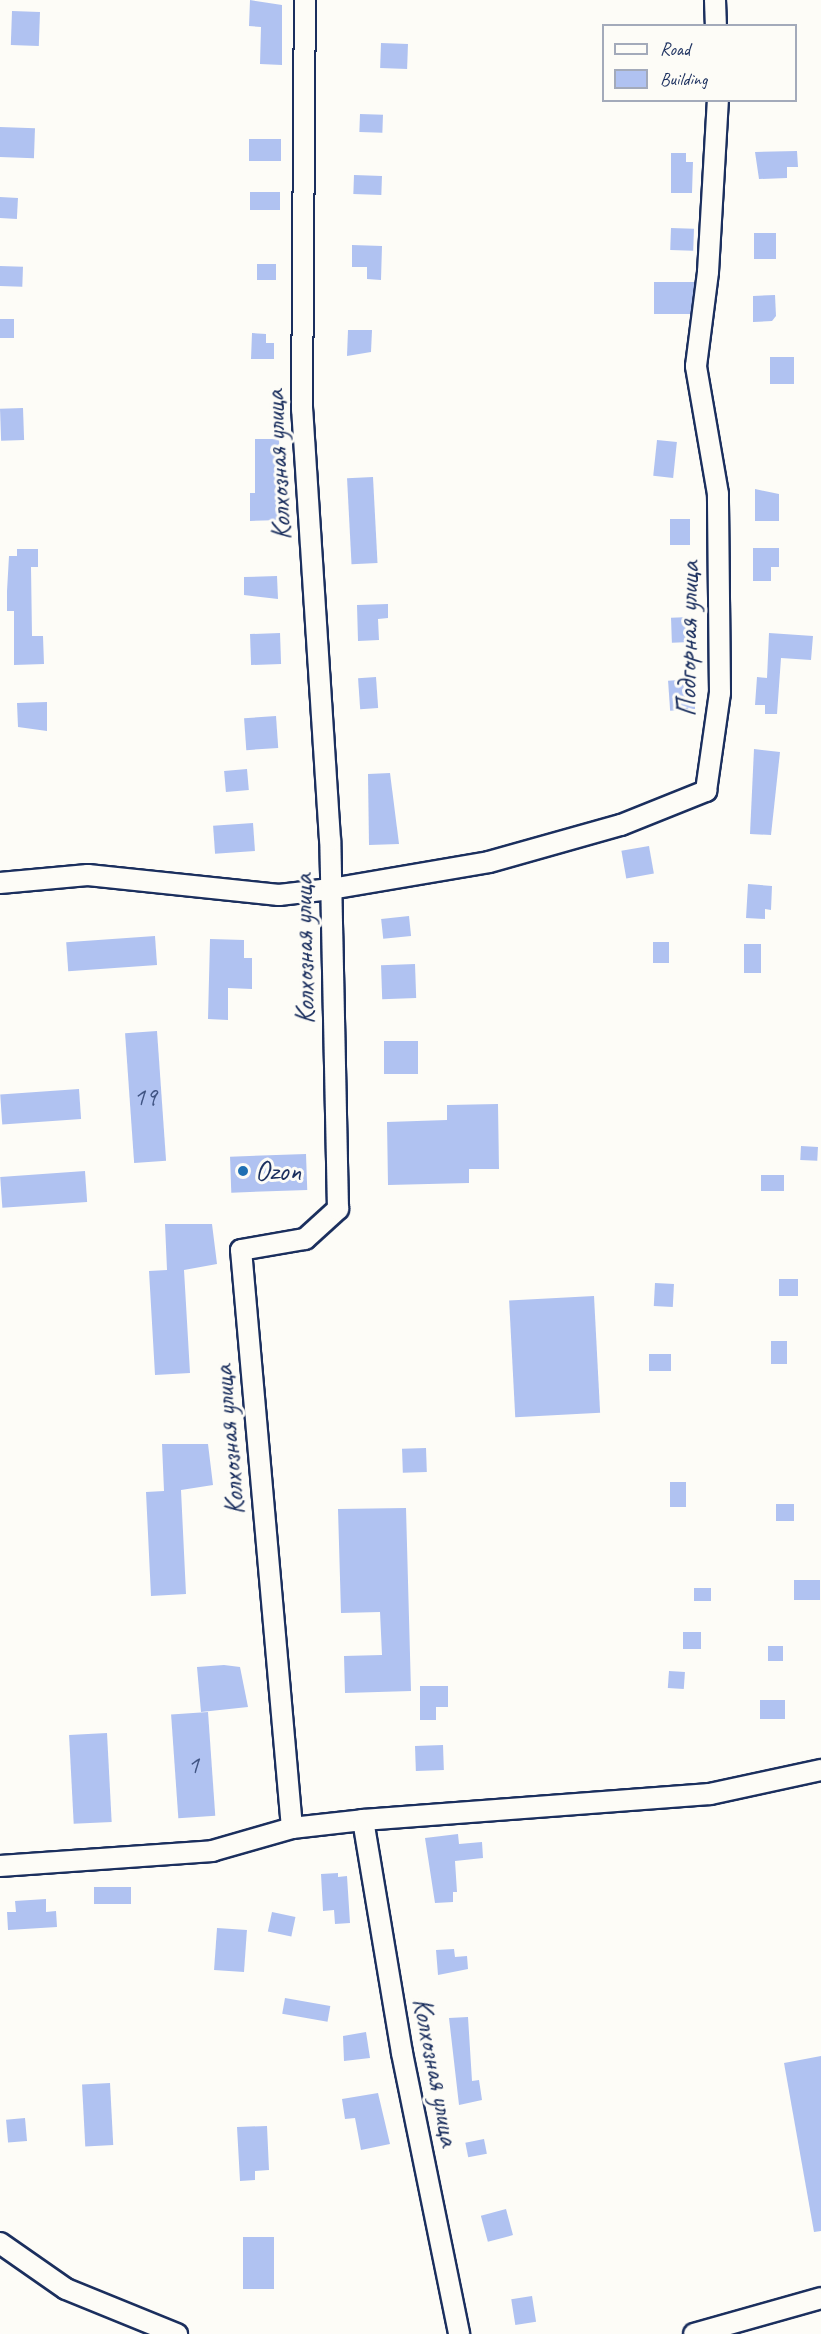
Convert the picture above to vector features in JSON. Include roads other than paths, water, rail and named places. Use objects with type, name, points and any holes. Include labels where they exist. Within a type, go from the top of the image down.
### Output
[{"type":"street","name":"Колхозная улица","points":[[292,1828],[241,1250],[305,1239],[338,1209],[331,889],[302,410],[305,0]]},
{"type":"street","points":[[715,0],[716,24]]},
{"type":"street","name":"Подгорная улица","points":[[331,889],[489,862],[621,825],[706,791],[720,693],[718,494],[696,366],[708,272],[718,102]]},
{"type":"street","points":[[0,883],[88,875],[279,895],[331,889]]},
{"type":"street","points":[[0,1866],[212,1851],[292,1828],[363,1820],[710,1794],[821,1770]]},
{"type":"street","name":"Колхозная улица","points":[[363,1820],[402,2053],[459,2334]]},
{"type":"street","points":[[0,2243],[66,2289],[177,2334]]},
{"type":"street","points":[[694,2334],[821,2298]]},
{"type":"place","name":"Ozon","points":[[243,1171]]}]
